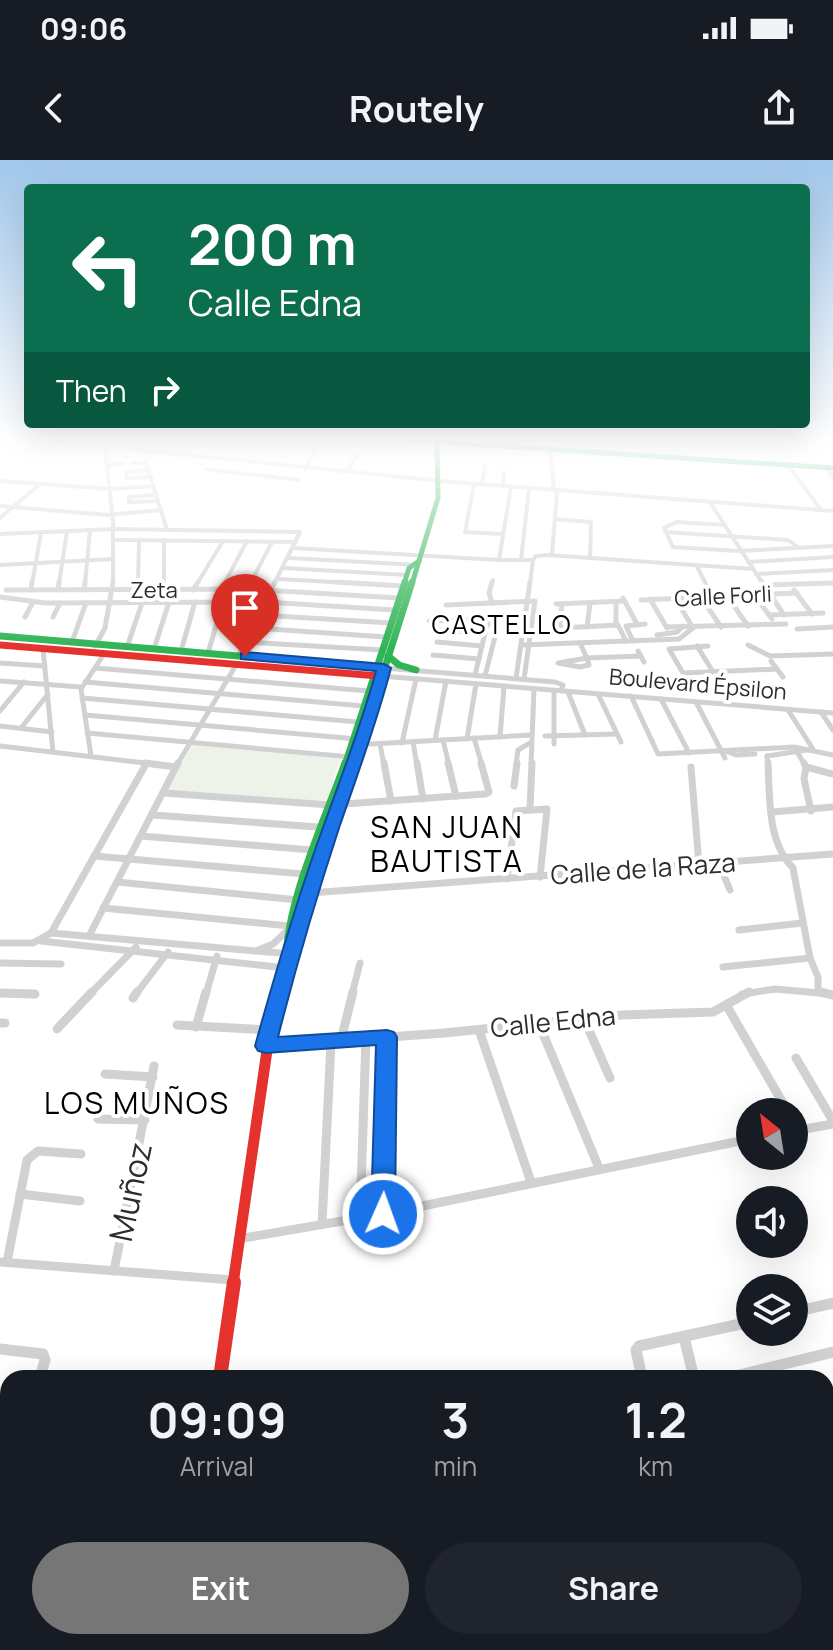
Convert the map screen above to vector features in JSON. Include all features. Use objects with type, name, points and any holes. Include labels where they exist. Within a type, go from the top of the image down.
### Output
[{"type":"main road","points":[[221,1370],[266,1046],[294,927],[352,757],[363,743],[384,654],[432,510]]},
{"type":"main road","points":[[384,654],[394,610],[407,575],[417,561]]},
{"type":"main road","name":"Boulevard Épsilon","points":[[0,636],[72,642],[99,651],[127,647],[208,653],[240,660]]},
{"type":"main road","name":"Boulevard Épsilon","points":[[0,645],[379,672]]},
{"type":"main road","points":[[352,670],[384,654]]},
{"type":"main road","points":[[384,654],[416,674]]},
{"type":"main road","points":[[352,670],[365,679],[369,689]]},
{"type":"main road","points":[[352,757],[352,739],[369,689],[379,672]]},
{"type":"street","points":[[49,510],[114,514],[161,510],[167,530]]},
{"type":"street","points":[[91,756],[82,698],[83,685],[95,668],[106,627],[115,529],[113,510]]},
{"type":"street","points":[[470,510],[466,533],[503,534]]},
{"type":"street","points":[[499,560],[507,510]]},
{"type":"street","points":[[521,560],[527,510]]},
{"type":"street","points":[[552,555],[555,510]]},
{"type":"street","points":[[715,510],[765,585],[833,583]]},
{"type":"street","points":[[812,510],[833,511]]},
{"type":"street","points":[[555,519],[591,522],[590,558]]},
{"type":"street","points":[[725,525],[664,526],[671,547],[741,551],[833,546]]},
{"type":"street","points":[[0,534],[115,529],[300,532],[240,660],[176,767],[89,936]]},
{"type":"street","points":[[84,590],[90,530]]},
{"type":"street","points":[[201,541],[205,530]]},
{"type":"street","points":[[58,590],[67,531]]},
{"type":"street","points":[[665,532],[790,541],[799,548]]},
{"type":"street","points":[[31,590],[41,533]]},
{"type":"street","points":[[114,540],[272,542],[417,561]]},
{"type":"street","points":[[138,590],[139,540]]},
{"type":"street","points":[[164,540],[164,590]]},
{"type":"street","points":[[193,590],[223,541]]},
{"type":"street","points":[[221,590],[247,541]]},
{"type":"street","points":[[247,589],[272,542]]},
{"type":"street","points":[[289,558],[533,560],[539,555],[552,555],[754,572],[833,570]]},
{"type":"street","points":[[748,562],[833,557]]},
{"type":"street","points":[[0,565],[113,559]]},
{"type":"street","points":[[524,679],[526,601],[533,560]]},
{"type":"street","points":[[696,565],[706,584]]},
{"type":"street","points":[[284,568],[407,575]]},
{"type":"street","points":[[278,579],[403,586]]},
{"type":"street","points":[[492,603],[489,593],[493,580]]},
{"type":"street","name":"Zeta","points":[[6,590],[247,589],[399,598]]},
{"type":"street","name":"Calle Forli","points":[[641,600],[770,594],[794,590],[812,614]]},
{"type":"street","points":[[770,594],[784,615]]},
{"type":"street","points":[[754,595],[776,625]]},
{"type":"street","points":[[727,596],[748,626]]},
{"type":"street","points":[[701,597],[721,627]]},
{"type":"street","points":[[2,598],[60,603],[266,602],[394,610]]},
{"type":"street","points":[[526,643],[680,636],[693,628],[675,598]]},
{"type":"street","points":[[629,639],[616,625],[559,631],[559,604],[616,602],[623,599],[637,624]]},
{"type":"street","name":"Calle Forli","points":[[650,599],[668,629],[786,624]]},
{"type":"street","points":[[446,605],[535,601],[516,678]]},
{"type":"street","points":[[25,617],[33,602]]},
{"type":"street","points":[[154,649],[169,602]]},
{"type":"street","points":[[181,651],[195,602]]},
{"type":"street","points":[[208,653],[223,602]]},
{"type":"street","points":[[616,602],[616,625]]},
{"type":"street","points":[[53,617],[60,603]]},
{"type":"street","points":[[72,642],[86,603]]},
{"type":"street","points":[[127,647],[142,603]]},
{"type":"street","points":[[587,627],[590,603]]},
{"type":"street","points":[[769,615],[823,613]]},
{"type":"street","points":[[260,615],[391,623]]},
{"type":"street","points":[[429,621],[525,618]]},
{"type":"street","points":[[472,675],[488,624],[498,625],[485,676]]},
{"type":"street","points":[[629,639],[626,626],[645,624]]},
{"type":"street","points":[[682,647],[680,636],[683,626]]},
{"type":"street","points":[[797,629],[833,627]]},
{"type":"street","points":[[253,628],[386,637]]},
{"type":"street","points":[[479,659],[433,656],[438,630],[485,633]]},
{"type":"street","points":[[680,636],[694,647],[713,672]]},
{"type":"street","points":[[526,643],[629,639]]},
{"type":"street","points":[[247,642],[384,654]]},
{"type":"street","points":[[437,642],[482,646]]},
{"type":"street","points":[[576,643],[584,659],[641,656]]},
{"type":"street","points":[[748,645],[770,656],[833,654]]},
{"type":"street","points":[[708,646],[669,649],[681,672],[777,669]]},
{"type":"street","points":[[43,649],[53,752]]},
{"type":"street","points":[[771,661],[783,677]]},
{"type":"street","points":[[0,663],[45,666]]},
{"type":"street","points":[[95,668],[369,689]]},
{"type":"street","name":"Boulevard Épsilon","points":[[379,672],[472,675]]},
{"type":"street","name":"Boulevard Épsilon","points":[[424,680],[428,673],[516,678],[561,683],[561,691]]},
{"type":"street","points":[[402,743],[416,674]]},
{"type":"street","name":"Boulevard Épsilon","points":[[416,674],[424,680],[833,713]]},
{"type":"street","points":[[0,681],[363,706]]},
{"type":"street","points":[[446,681],[439,740],[456,796]]},
{"type":"street","points":[[0,711],[24,682]]},
{"type":"street","points":[[164,793],[335,804],[489,792],[470,738],[476,684]]},
{"type":"street","points":[[500,737],[504,686]]},
{"type":"street","points":[[530,808],[534,689]]},
{"type":"street","points":[[561,691],[585,735]]},
{"type":"street","points":[[554,744],[549,735],[561,691]]},
{"type":"street","points":[[21,728],[48,694]]},
{"type":"street","points":[[598,694],[621,742]]},
{"type":"street","points":[[631,696],[656,753],[736,755],[813,749],[833,755]]},
{"type":"street","points":[[82,698],[358,722]]},
{"type":"street","points":[[661,699],[689,753]]},
{"type":"street","points":[[696,702],[724,753]]},
{"type":"street","points":[[788,710],[813,749]]},
{"type":"street","points":[[821,712],[833,730]]},
{"type":"street","points":[[85,715],[380,744],[532,735]]},
{"type":"street","points":[[0,726],[52,732]]},
{"type":"street","points":[[87,733],[352,757]]},
{"type":"street","points":[[549,735],[616,734]]},
{"type":"street","points":[[413,742],[423,799]]},
{"type":"street","points":[[514,786],[518,750],[530,743]]},
{"type":"street","points":[[380,744],[391,801]]},
{"type":"street","points":[[0,746],[176,767]]},
{"type":"street","points":[[762,753],[813,749]]},
{"type":"street","points":[[797,752],[806,767],[833,774]]},
{"type":"street","points":[[762,753],[772,825],[783,858],[793,868],[810,958],[818,977],[818,991]]},
{"type":"street","points":[[41,941],[51,933],[146,764]]},
{"type":"street","points":[[691,767],[699,865]]},
{"type":"street","points":[[806,767],[803,772],[811,811]]},
{"type":"street","points":[[772,812],[833,807]]},
{"type":"street","points":[[507,879],[516,811],[530,808],[547,809],[540,877]]},
{"type":"street","points":[[153,815],[327,828]]},
{"type":"street","points":[[141,836],[320,851]]},
{"type":"street","name":"Calle de la Raza","points":[[117,882],[306,898],[833,854]]},
{"type":"street","points":[[94,856],[312,875]]},
{"type":"street","points":[[719,864],[730,890]]},
{"type":"street","points":[[103,908],[294,927]]},
{"type":"street","points":[[739,930],[802,923]]},
{"type":"street","points":[[254,952],[273,944],[294,927]]},
{"type":"street","points":[[51,933],[174,945],[217,954],[254,952],[288,960]]},
{"type":"street","points":[[0,943],[23,945],[41,941],[90,948],[288,960]]},
{"type":"street","points":[[57,1029],[141,942]]},
{"type":"street","points":[[133,998],[174,945]]},
{"type":"street","points":[[196,1027],[217,954]]},
{"type":"street","points":[[723,967],[810,958]]},
{"type":"street","points":[[0,963],[61,964]]},
{"type":"street","points":[[322,1224],[336,1041],[360,963]]},
{"type":"street","name":"Calle Edna","points":[[266,1046],[627,1015],[713,1012],[728,1008],[735,998],[751,992],[818,991],[833,995]]},
{"type":"street","points":[[0,993],[35,994]]},
{"type":"street","points":[[728,1008],[780,1098]]},
{"type":"street","points":[[585,1021],[610,1078]]},
{"type":"street","points":[[539,1024],[599,1168]]},
{"type":"street","points":[[177,1025],[270,1030]]},
{"type":"street","points":[[479,1030],[531,1182]]},
{"type":"street","points":[[383,1214],[387,1037]]},
{"type":"street","points":[[360,1218],[366,1038]]},
{"type":"street","points":[[796,1058],[833,1122],[808,1125]]},
{"type":"street","name":"Muñoz","points":[[105,1074],[154,1072],[114,1271]]},
{"type":"street","points":[[98,1119],[145,1120]]},
{"type":"street","points":[[238,1239],[383,1214],[736,1142]]},
{"type":"street","points":[[81,1154],[38,1151],[31,1154],[3,1262],[233,1280]]},
{"type":"street","points":[[20,1194],[80,1201]]},
{"type":"street","points":[[808,1309],[833,1303]]},
{"type":"street","points":[[640,1370],[636,1353],[639,1346],[736,1325]]},
{"type":"street","points":[[684,1337],[692,1370]]},
{"type":"street","points":[[0,1349],[43,1354],[41,1370]]},
{"type":"street","points":[[760,1370],[833,1352]]},
{"type":"shaded area","points":[[193,743],[340,759],[327,802],[167,790]]},
{"type":"traffic: fast","points":[[313,883],[369,723],[434,510]]},
{"type":"traffic: fast","points":[[287,963],[287,938],[295,908],[364,711],[409,568],[419,561]]},
{"type":"traffic: fast","points":[[0,636],[381,668]]},
{"type":"traffic: fast","points":[[388,656],[399,665],[416,670]]},
{"type":"traffic: jam","points":[[0,645],[378,676]]},
{"type":"traffic: jam","points":[[221,1370],[270,1030],[287,963],[313,883]]},
{"type":"district","name":"CASTELLO","points":[[502,625]]},
{"type":"district","name":"SAN JUAN BAUTISTA","points":[[447,845]]},
{"type":"district","name":"LOS MUÑOS","points":[[137,1104]]},
{"type":"route","points":[[245,656],[384,668],[369,723],[287,963],[266,1046],[387,1037],[383,1214]]}]
